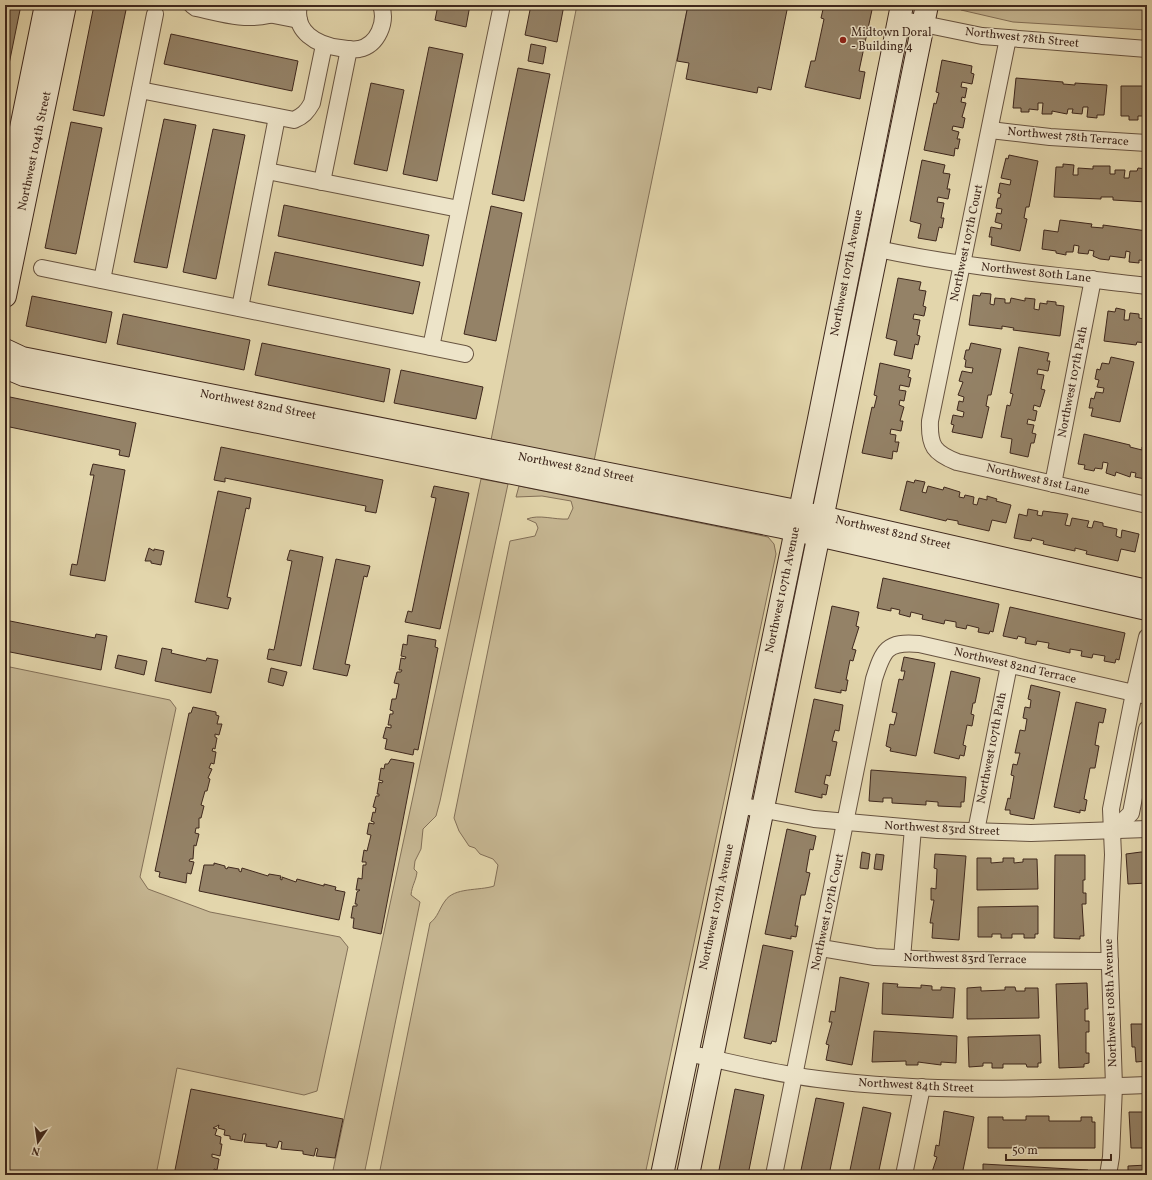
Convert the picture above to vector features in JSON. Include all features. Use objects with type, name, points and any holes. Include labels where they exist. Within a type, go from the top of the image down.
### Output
[{"type":"street","name":"Northwest 104th Street","points":[[6,195],[46,5]]},
{"type":"street","name":"Northwest 104th Street","points":[[5,296],[65,5]]},
{"type":"street","points":[[192,5],[196,8],[250,19],[268,15],[299,13],[307,35],[324,45],[349,49],[358,49],[366,46],[377,36],[383,19],[381,5]]},
{"type":"street","points":[[431,347],[502,5]]},
{"type":"street","points":[[237,6],[268,15]]},
{"type":"street","name":"Northwest 78th Street","points":[[900,12],[925,15],[982,36],[1147,49]]},
{"type":"street","name":"Northwest 107th Avenue","points":[[662,1175],[900,12]]},
{"type":"street","points":[[102,280],[155,14]]},
{"type":"street","name":"Northwest 107th Avenue","points":[[688,1175],[925,15]]},
{"type":"street","name":"Northwest 107th Court","points":[[934,447],[930,437],[930,421],[1008,38]]},
{"type":"street","points":[[140,90],[294,120],[302,117],[308,112],[312,103],[324,45]]},
{"type":"street","points":[[322,182],[349,49]]},
{"type":"street","points":[[240,308],[277,117]]},
{"type":"street","name":"Northwest 78th Terrace","points":[[990,130],[1050,137],[1147,143]]},
{"type":"street","points":[[267,171],[459,209]]},
{"type":"street","name":"Northwest 80th Lane","points":[[878,249],[962,265],[1147,286]]},
{"type":"street","points":[[42,268],[465,354]]},
{"type":"street","name":"Northwest 107th Path","points":[[1053,484],[1093,280]]},
{"type":"street","name":"Northwest 82nd Street","points":[[5,350],[22,358],[820,526],[1147,591]]},
{"type":"street","name":"Northwest 82nd Street","points":[[5,367],[24,375],[797,521]]},
{"type":"street","name":"Northwest 81st Lane","points":[[934,447],[942,456],[957,462],[1147,505]]},
{"type":"street","name":"Northwest 82nd Street","points":[[820,526],[1147,609]]},
{"type":"street","name":"Northwest 108th Avenue","points":[[1108,1175],[1111,1157],[1114,1086],[1109,938],[1114,830],[1111,809],[1140,695],[1147,637]]},
{"type":"street","name":"Northwest 82nd Terrace","points":[[885,651],[895,644],[919,644],[1140,695]]},
{"type":"street","name":"Northwest 107th Court","points":[[774,1175],[847,822],[874,678],[885,651]]},
{"type":"street","name":"Northwest 107th Path","points":[[976,832],[1008,664]]},
{"type":"street","points":[[1114,830],[1131,813],[1147,729]]},
{"type":"street","name":"Northwest 83rd Street","points":[[738,804],[797,817],[913,828],[976,832],[1031,833],[1147,829]]},
{"type":"street","points":[[902,958],[913,828]]},
{"type":"street","name":"Northwest 83rd Terrace","points":[[821,948],[875,957],[1110,961]]},
{"type":"street","name":"Northwest 84th Street","points":[[687,1053],[817,1079],[922,1087],[981,1090],[1147,1085]]},
{"type":"street","points":[[904,1175],[922,1087]]},
{"type":"shaded area","points":[[577,5],[688,5],[594,461],[491,440]]},
{"type":"shaded area","points":[[957,5],[1147,5],[1147,30],[1013,22],[961,10]]},
{"type":"shaded area","points":[[481,479],[508,484],[440,801],[436,816],[423,829],[421,849],[415,861],[414,869],[417,872],[411,895],[420,902],[364,1175],[332,1175]]},
{"type":"shaded area","points":[[519,486],[768,537],[774,544],[776,554],[645,1175],[379,1175],[430,923],[437,916],[445,901],[454,893],[494,886],[498,865],[493,859],[480,854],[475,848],[469,846],[459,831],[454,818],[510,541],[535,536],[538,528],[536,523],[527,519],[542,517],[568,519],[573,508],[571,501],[542,496],[516,497]]},
{"type":"shaded area","points":[[5,666],[170,700],[176,708],[140,877],[148,889],[210,912],[340,937],[348,947],[317,1091],[304,1095],[177,1068],[156,1175],[5,1175]]},
{"type":"building","points":[[5,5],[21,5],[5,84]]},
{"type":"building","points":[[94,5],[127,5],[104,116],[73,110]]},
{"type":"building","points":[[438,5],[470,5],[466,27],[435,20]]},
{"type":"building","points":[[531,5],[564,5],[557,42],[525,35]]},
{"type":"building","points":[[688,5],[788,5],[771,90],[758,87],[757,93],[686,79],[689,63],[677,61]]},
{"type":"building","name":"Midtown Doral - Building 4","points":[[824,5],[873,5],[859,71],[865,72],[860,99],[805,87],[811,61],[815,61],[824,19],[821,18]]},
{"type":"building","points":[[171,34],[298,61],[292,91],[164,64]]},
{"type":"building","points":[[531,44],[546,47],[543,64],[528,61]]},
{"type":"building","points":[[429,47],[463,54],[437,181],[403,174]]},
{"type":"building","points":[[942,60],[972,66],[971,73],[974,74],[972,84],[962,82],[961,87],[967,88],[965,98],[962,97],[961,102],[966,103],[962,117],[965,118],[963,128],[953,126],[952,130],[959,132],[957,139],[960,139],[958,149],[955,148],[954,156],[924,150],[934,103],[936,104],[939,93],[936,92]]},
{"type":"building","points":[[518,68],[550,74],[524,201],[492,194]]},
{"type":"building","points":[[1016,78],[1063,82],[1063,84],[1075,85],[1075,83],[1107,85],[1104,115],[1097,115],[1097,118],[1087,117],[1088,107],[1083,107],[1082,114],[1072,113],[1073,109],[1068,109],[1067,114],[1052,111],[1052,114],[1042,114],[1043,103],[1038,103],[1038,110],[1029,109],[1029,112],[1021,112],[1021,108],[1013,108]]},
{"type":"building","points":[[371,83],[404,90],[387,171],[354,164]]},
{"type":"building","points":[[1121,86],[1147,86],[1146,116],[1138,116],[1138,120],[1129,120],[1129,116],[1121,116]]},
{"type":"building","points":[[164,119],[196,125],[167,268],[134,262]]},
{"type":"building","points":[[71,122],[102,128],[76,254],[45,248]]},
{"type":"building","points":[[213,129],[245,135],[216,279],[183,272]]},
{"type":"building","points":[[1009,155],[1038,161],[1029,207],[1026,207],[1024,218],[1027,219],[1020,251],[991,245],[992,237],[989,237],[991,227],[1001,229],[1002,224],[995,222],[997,213],[1001,214],[1002,209],[996,208],[998,198],[1000,198],[1001,194],[998,193],[1000,183],[1010,185],[1011,180],[1001,178],[1006,158],[1008,159]]},
{"type":"building","points":[[922,160],[945,165],[943,173],[950,174],[947,189],[950,189],[948,199],[938,197],[937,202],[944,203],[941,218],[944,218],[942,228],[939,227],[936,241],[918,238],[921,224],[910,221]]},
{"type":"building","points":[[1063,164],[1074,165],[1073,175],[1078,175],[1078,168],[1093,169],[1093,166],[1110,166],[1110,174],[1115,174],[1115,170],[1125,170],[1124,178],[1129,178],[1130,171],[1137,171],[1138,168],[1147,169],[1146,202],[1113,200],[1113,197],[1101,197],[1101,199],[1054,197],[1056,167],[1063,167]]},
{"type":"building","points":[[284,205],[429,235],[423,266],[278,236]]},
{"type":"building","points":[[491,206],[522,213],[496,341],[464,334]]},
{"type":"building","points":[[1060,220],[1092,224],[1091,227],[1103,228],[1103,225],[1147,231],[1147,261],[1139,260],[1139,263],[1129,262],[1130,252],[1126,251],[1125,258],[1110,256],[1109,260],[1100,259],[1093,256],[1094,251],[1089,250],[1088,254],[1078,253],[1079,246],[1074,245],[1073,252],[1066,252],[1066,255],[1056,253],[1056,251],[1042,249],[1044,230],[1058,232]]},
{"type":"building","points":[[275,252],[420,282],[413,314],[268,285]]},
{"type":"building","points":[[898,278],[921,282],[919,290],[926,291],[923,306],[926,307],[924,316],[914,314],[913,319],[920,320],[917,335],[920,336],[918,345],[915,344],[912,359],[894,355],[897,341],[886,338]]},
{"type":"building","points":[[981,293],[991,294],[990,304],[994,305],[995,298],[1005,299],[1005,303],[1010,303],[1011,298],[1025,301],[1025,298],[1035,299],[1034,309],[1039,310],[1040,303],[1047,304],[1047,301],[1056,302],[1056,305],[1064,306],[1060,336],[1013,330],[1014,328],[1002,326],[1002,329],[969,325],[973,295],[980,296]]},
{"type":"building","points":[[32,296],[112,312],[106,343],[26,326]]},
{"type":"building","points":[[1116,308],[1125,310],[1124,320],[1129,320],[1130,313],[1139,314],[1139,318],[1144,319],[1145,313],[1147,313],[1147,343],[1137,342],[1136,345],[1104,341],[1108,311],[1115,312]]},
{"type":"building","points":[[123,314],[250,340],[244,370],[117,344]]},
{"type":"building","points":[[262,343],[390,369],[384,402],[255,375]]},
{"type":"building","points":[[971,343],[1001,349],[991,395],[988,395],[986,406],[989,407],[982,438],[952,432],[954,425],[951,424],[953,415],[963,417],[964,412],[957,410],[959,401],[963,402],[964,397],[958,395],[963,382],[959,381],[962,371],[972,373],[973,368],[965,367],[966,360],[964,359],[966,350],[969,350]]},
{"type":"building","points":[[1019,347],[1049,353],[1047,361],[1050,361],[1048,371],[1038,369],[1037,374],[1044,375],[1041,389],[1045,390],[1040,407],[1034,405],[1033,410],[1037,411],[1035,421],[1028,419],[1027,424],[1034,425],[1032,433],[1036,434],[1034,443],[1031,443],[1028,457],[1010,453],[1012,439],[1001,437],[1007,405],[1010,406],[1013,394],[1010,393]]},
{"type":"building","points":[[1111,357],[1134,362],[1120,422],[1091,416],[1093,408],[1089,408],[1091,398],[1094,399],[1096,392],[1103,393],[1104,388],[1097,387],[1099,380],[1095,379],[1097,369],[1100,370],[1102,363],[1109,364]]},
{"type":"building","points":[[880,363],[910,370],[908,377],[911,378],[909,387],[900,385],[899,390],[906,391],[904,401],[900,400],[899,405],[904,407],[900,421],[903,421],[901,431],[891,429],[890,434],[896,435],[895,442],[899,442],[897,452],[893,451],[892,459],[862,453],[872,407],[874,408],[877,396],[874,395]]},
{"type":"building","points":[[401,370],[483,387],[476,419],[394,403]]},
{"type":"building","points":[[5,396],[136,423],[129,457],[119,455],[120,450],[5,426]]},
{"type":"building","points":[[1084,434],[1130,445],[1130,447],[1142,450],[1142,447],[1147,448],[1147,472],[1145,479],[1135,477],[1136,473],[1131,472],[1130,477],[1116,472],[1115,476],[1106,473],[1108,463],[1103,462],[1102,469],[1095,468],[1094,471],[1084,469],[1085,465],[1078,464]]},
{"type":"building","points":[[221,447],[383,480],[376,513],[365,511],[366,506],[225,478],[225,482],[214,480]]},
{"type":"building","points":[[93,464],[125,470],[105,581],[70,575],[72,564],[77,565],[94,475],[90,475]]},
{"type":"building","points":[[915,480],[925,482],[922,492],[926,493],[928,486],[943,490],[944,487],[960,492],[959,497],[964,498],[965,495],[974,497],[973,504],[977,505],[979,498],[987,500],[987,496],[997,499],[996,501],[1011,505],[1006,523],[992,520],[989,531],[958,524],[958,521],[947,519],[946,521],[900,510],[907,481],[914,483]]},
{"type":"building","points":[[434,486],[469,493],[440,629],[405,622],[408,611],[412,612],[436,498],[431,497]]},
{"type":"building","points":[[218,491],[251,498],[249,509],[246,508],[227,597],[231,598],[228,609],[195,602]]},
{"type":"building","points":[[1028,509],[1038,511],[1037,515],[1042,516],[1043,511],[1068,514],[1065,525],[1070,526],[1072,518],[1089,521],[1087,527],[1092,528],[1094,521],[1103,523],[1103,526],[1117,529],[1116,536],[1121,538],[1122,530],[1139,534],[1135,552],[1121,549],[1118,561],[1086,554],[1087,551],[1075,548],[1075,551],[1043,544],[1044,541],[1032,538],[1031,541],[1014,538],[1019,514],[1027,516]]},
{"type":"building","points":[[149,548],[154,551],[154,549],[164,551],[161,565],[151,563],[151,561],[145,561]]},
{"type":"building","points":[[290,550],[323,557],[301,666],[267,659],[269,649],[274,650],[292,561],[287,560]]},
{"type":"building","points":[[336,559],[370,566],[367,577],[364,576],[345,664],[350,665],[347,676],[313,669]]},
{"type":"building","points":[[883,578],[999,604],[993,632],[990,631],[989,634],[978,632],[979,628],[967,625],[966,629],[956,627],[956,622],[945,620],[944,624],[922,619],[923,615],[911,612],[910,617],[899,614],[900,610],[891,608],[891,611],[877,608]]},
{"type":"building","points":[[832,606],[859,612],[856,626],[859,627],[852,649],[856,650],[853,661],[850,660],[846,680],[848,680],[846,691],[841,690],[841,693],[815,688]]},
{"type":"building","points":[[1010,607],[1125,633],[1119,660],[1116,659],[1115,663],[1104,661],[1105,656],[1093,654],[1092,658],[1081,656],[1082,651],[1070,649],[1070,653],[1048,648],[1049,643],[1037,641],[1036,645],[1025,643],[1026,638],[1018,636],[1017,639],[1003,636]]},
{"type":"building","points":[[5,620],[95,638],[96,634],[107,636],[101,670],[5,651]]},
{"type":"building","points":[[408,635],[436,640],[435,647],[438,648],[418,750],[414,749],[413,755],[385,749],[387,739],[383,738],[386,727],[391,728],[391,725],[388,725],[390,714],[393,714],[393,711],[390,710],[392,699],[396,699],[399,684],[394,683],[397,672],[401,672],[402,670],[399,670],[401,658],[405,659],[406,657],[401,656],[403,644],[407,645]]},
{"type":"building","points":[[162,648],[172,650],[171,653],[206,661],[207,658],[218,660],[211,693],[155,681]]},
{"type":"building","points":[[118,655],[147,661],[144,675],[115,668]]},
{"type":"building","points":[[904,657],[935,663],[916,756],[890,751],[891,748],[886,746],[890,724],[894,725],[897,713],[892,712],[899,679],[903,680],[905,671],[901,671]]},
{"type":"building","points":[[271,668],[287,672],[283,686],[268,682]]},
{"type":"building","points":[[951,671],[980,678],[975,703],[973,703],[971,714],[974,715],[972,726],[967,725],[963,745],[966,746],[964,756],[960,755],[959,759],[934,753]]},
{"type":"building","points":[[1031,685],[1060,692],[1034,819],[1010,814],[1010,810],[1005,810],[1008,798],[1010,799],[1014,776],[1011,775],[1013,764],[1017,765],[1020,753],[1015,753],[1020,730],[1025,731],[1027,719],[1023,718],[1025,707],[1030,708],[1031,700],[1028,699]]},
{"type":"building","points":[[814,699],[843,705],[839,731],[835,730],[832,741],[837,742],[830,776],[826,775],[824,784],[828,785],[826,795],[822,794],[822,798],[795,792]]},
{"type":"building","points":[[1076,702],[1106,709],[1103,723],[1099,722],[1095,745],[1099,746],[1095,768],[1090,768],[1084,799],[1087,800],[1085,811],[1080,810],[1080,813],[1054,807]]},
{"type":"building","points":[[193,707],[216,712],[216,715],[219,716],[217,724],[222,724],[219,735],[215,734],[215,737],[217,738],[215,749],[213,748],[212,751],[216,752],[214,764],[211,763],[209,768],[212,769],[208,778],[210,779],[201,805],[204,806],[201,818],[199,818],[199,828],[196,828],[195,833],[199,834],[196,846],[194,845],[193,859],[190,859],[189,861],[194,862],[191,874],[187,873],[186,883],[159,877],[160,872],[155,871],[189,713],[191,713]]},
{"type":"building","points":[[391,759],[414,763],[381,934],[353,928],[354,918],[351,918],[353,906],[357,906],[357,904],[355,904],[357,892],[360,890],[356,890],[358,878],[362,879],[363,865],[366,865],[366,862],[362,862],[364,850],[367,851],[371,835],[367,834],[369,823],[374,824],[374,822],[371,821],[373,812],[375,813],[376,808],[373,807],[376,796],[379,796],[379,794],[377,794],[379,782],[382,783],[383,781],[379,780],[381,768],[384,769],[385,764],[388,764]]},
{"type":"building","points":[[871,770],[966,777],[964,802],[961,802],[961,807],[938,806],[938,802],[926,801],[926,805],[892,803],[892,798],[883,798],[883,802],[869,801]]},
{"type":"building","points":[[787,829],[816,836],[813,850],[810,849],[806,872],[810,873],[805,895],[801,895],[795,926],[798,926],[796,937],[791,936],[791,939],[765,934]]},
{"type":"building","points":[[862,852],[870,854],[868,869],[860,868]]},
{"type":"building","points":[[1147,852],[1147,883],[1128,884],[1126,854]]},
{"type":"building","points":[[876,854],[884,855],[882,870],[874,869]]},
{"type":"building","points":[[935,854],[966,856],[959,940],[932,938],[933,923],[930,923],[934,900],[931,900],[931,888],[936,889],[937,869],[934,868]]},
{"type":"building","points":[[1055,855],[1085,855],[1085,880],[1083,880],[1083,893],[1086,893],[1086,904],[1082,904],[1084,936],[1080,936],[1080,939],[1054,938]]},
{"type":"building","points":[[977,858],[991,858],[991,863],[1003,862],[1003,858],[1014,858],[1014,863],[1023,862],[1023,859],[1037,859],[1038,889],[977,890]]},
{"type":"building","points":[[214,863],[225,866],[227,869],[228,867],[239,869],[241,872],[242,868],[268,876],[269,874],[281,876],[280,879],[282,880],[282,877],[296,882],[297,879],[324,886],[324,884],[336,887],[335,890],[345,892],[339,920],[199,891],[204,865],[214,865]]},
{"type":"building","points":[[1038,906],[1038,934],[1035,934],[1035,938],[1024,938],[1024,934],[1012,934],[1012,938],[1001,938],[1001,934],[992,934],[992,937],[978,937],[978,907]]},
{"type":"building","points":[[763,945],[793,951],[776,1042],[772,1041],[771,1044],[744,1038]]},
{"type":"building","points":[[840,977],[869,983],[852,1065],[826,1060],[829,1045],[826,1044],[832,1022],[829,1022],[831,1011],[835,1012]]},
{"type":"building","points":[[883,983],[898,984],[897,987],[921,988],[921,985],[932,986],[932,990],[941,990],[941,987],[955,988],[953,1018],[882,1014]]},
{"type":"building","points":[[1087,983],[1088,1009],[1085,1009],[1085,1021],[1089,1021],[1089,1032],[1086,1032],[1086,1053],[1089,1053],[1089,1063],[1084,1064],[1084,1067],[1059,1068],[1056,984]]},
{"type":"building","points":[[981,987],[981,991],[1005,990],[1005,987],[1015,987],[1016,991],[1025,991],[1025,988],[1038,988],[1039,1018],[967,1019],[967,988]]},
{"type":"building","points":[[1131,1024],[1147,1024],[1147,1061],[1136,1062],[1135,1047],[1132,1047]]},
{"type":"building","points":[[874,1031],[957,1036],[956,1063],[941,1062],[941,1065],[918,1062],[918,1065],[906,1065],[906,1061],[872,1062]]},
{"type":"building","points":[[1040,1035],[1041,1063],[1038,1063],[1038,1067],[1027,1067],[1026,1064],[1003,1064],[1003,1068],[992,1068],[992,1063],[983,1063],[983,1066],[969,1067],[968,1037]]},
{"type":"building","points":[[191,1089],[343,1119],[335,1158],[316,1156],[318,1149],[316,1148],[314,1156],[303,1154],[303,1151],[281,1149],[282,1142],[279,1141],[277,1148],[266,1146],[267,1144],[244,1142],[246,1134],[243,1134],[242,1141],[230,1139],[230,1136],[224,1135],[225,1130],[218,1128],[219,1125],[213,1128],[217,1129],[215,1135],[221,1137],[220,1144],[222,1144],[220,1156],[212,1154],[212,1157],[219,1159],[217,1170],[214,1169],[213,1175],[174,1175]]},
{"type":"building","points":[[735,1089],[764,1095],[748,1175],[718,1175]]},
{"type":"building","points":[[816,1098],[844,1103],[829,1175],[800,1175]]},
{"type":"building","points":[[863,1107],[891,1113],[878,1175],[849,1175]]},
{"type":"building","points":[[944,1111],[974,1117],[962,1175],[931,1175],[937,1157],[934,1156],[936,1145],[939,1146]]},
{"type":"building","points":[[1129,1112],[1146,1112],[1147,1148],[1131,1148]]},
{"type":"building","points":[[1026,1116],[1049,1116],[1049,1121],[1081,1121],[1081,1117],[1092,1117],[1092,1122],[1095,1122],[1095,1148],[988,1148],[988,1117],[1003,1117],[1003,1120],[1026,1120]]},
{"type":"building","points":[[983,1164],[1088,1170],[1088,1175],[983,1175]]},
{"type":"building","points":[[1147,1165],[1147,1175],[1128,1175],[1128,1166]]},
{"type":"place","name":"Midtown Doral - Building 4","points":[[843,40]]}]
